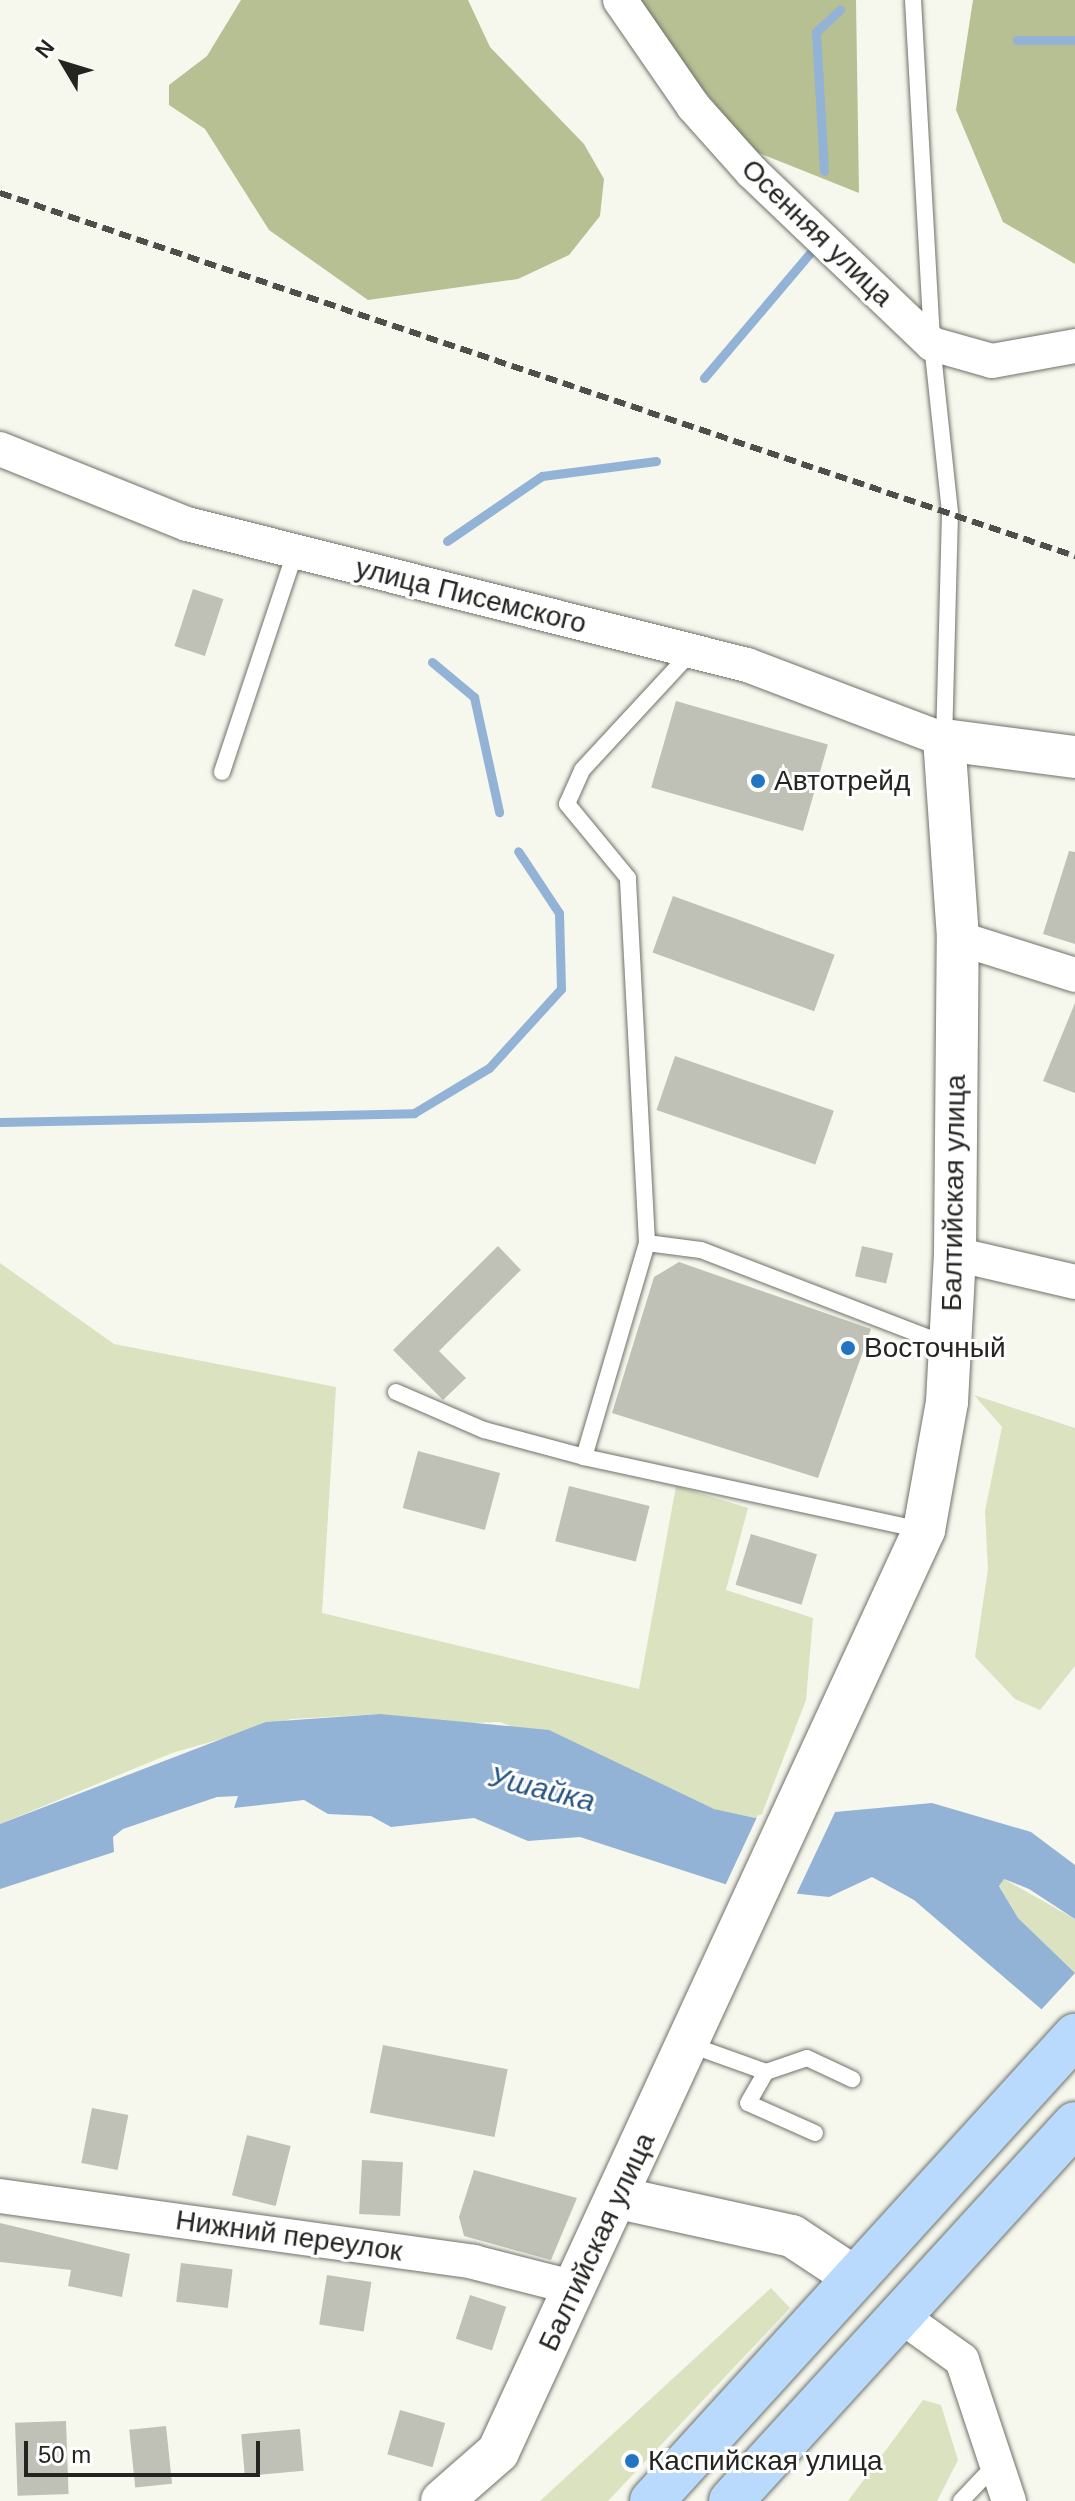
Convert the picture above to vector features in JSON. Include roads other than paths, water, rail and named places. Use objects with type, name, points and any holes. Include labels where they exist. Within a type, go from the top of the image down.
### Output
[{"type":"main road","points":[[652,2501],[1075,2036]]},
{"type":"main road","points":[[731,2501],[898,2314],[1075,2124]]},
{"type":"street","name":"Осенняя улица","points":[[620,0],[693,106],[752,172],[932,344],[992,361],[1075,346]]},
{"type":"street","name":"улица Писемского","points":[[0,449],[187,524],[693,650],[944,740]]},
{"type":"street","points":[[944,740],[1075,757]]},
{"type":"street","name":"Балтийская улица","points":[[442,2501],[498,2452],[619,2198],[924,1530],[950,1346],[955,1254],[958,938],[944,740]]},
{"type":"street","points":[[958,938],[1075,975]]},
{"type":"street","points":[[955,1254],[1075,1282]]},
{"type":"street","name":"Нижний переулок","points":[[0,2196],[473,2262],[576,2288]]},
{"type":"street","points":[[619,2198],[792,2236],[854,2277]]},
{"type":"street","points":[[898,2314],[962,2360],[1009,2501]]},
{"type":"lane","points":[[913,0],[932,344],[950,513],[944,740]]},
{"type":"lane","points":[[222,772],[295,553]]},
{"type":"lane","points":[[584,1457],[647,1243],[628,878],[567,804],[582,770],[693,650]]},
{"type":"lane","points":[[647,1243],[701,1250],[950,1346]]},
{"type":"lane","points":[[396,1392],[484,1430],[584,1457],[924,1530]]},
{"type":"lane","points":[[688,2044],[766,2072],[807,2058],[852,2079]]},
{"type":"lane","points":[[766,2072],[748,2103],[815,2133]]},
{"type":"lane","points":[[961,2501],[996,2464]]},
{"type":"water","name":"Ушайка","points":[[380,1714],[549,1730],[714,1809],[760,1819],[932,1803],[1031,1832],[1075,1865],[1075,1919],[1029,1889],[1004,1879],[999,1886],[1018,1918],[1075,1973],[1075,2038],[914,1900],[872,1877],[829,1897],[734,1887],[580,1837],[528,1841],[474,1818],[391,1827],[371,1816],[328,1814],[304,1800],[234,1808],[238,1796],[217,1797],[123,1829],[113,1837],[114,1852],[0,1889],[0,1824],[266,1722]]},
{"type":"waterway","points":[[824,171],[816,32],[840,10]]},
{"type":"waterway","points":[[1017,40],[1075,40]]},
{"type":"waterway","points":[[704,378],[810,253]]},
{"type":"waterway","points":[[447,541],[542,476],[656,461]]},
{"type":"waterway","points":[[432,662],[474,697],[499,812]]},
{"type":"waterway","points":[[0,1122],[414,1113],[489,1068],[561,989],[559,913],[518,851]]},
{"type":"railway","points":[[0,193],[1075,556]]},
{"type":"place","name":"Автотрейд","points":[[758,781]]},
{"type":"place","name":"Восточный","points":[[848,1348]]},
{"type":"place","name":"Каспийская улица","points":[[632,2461]]}]
